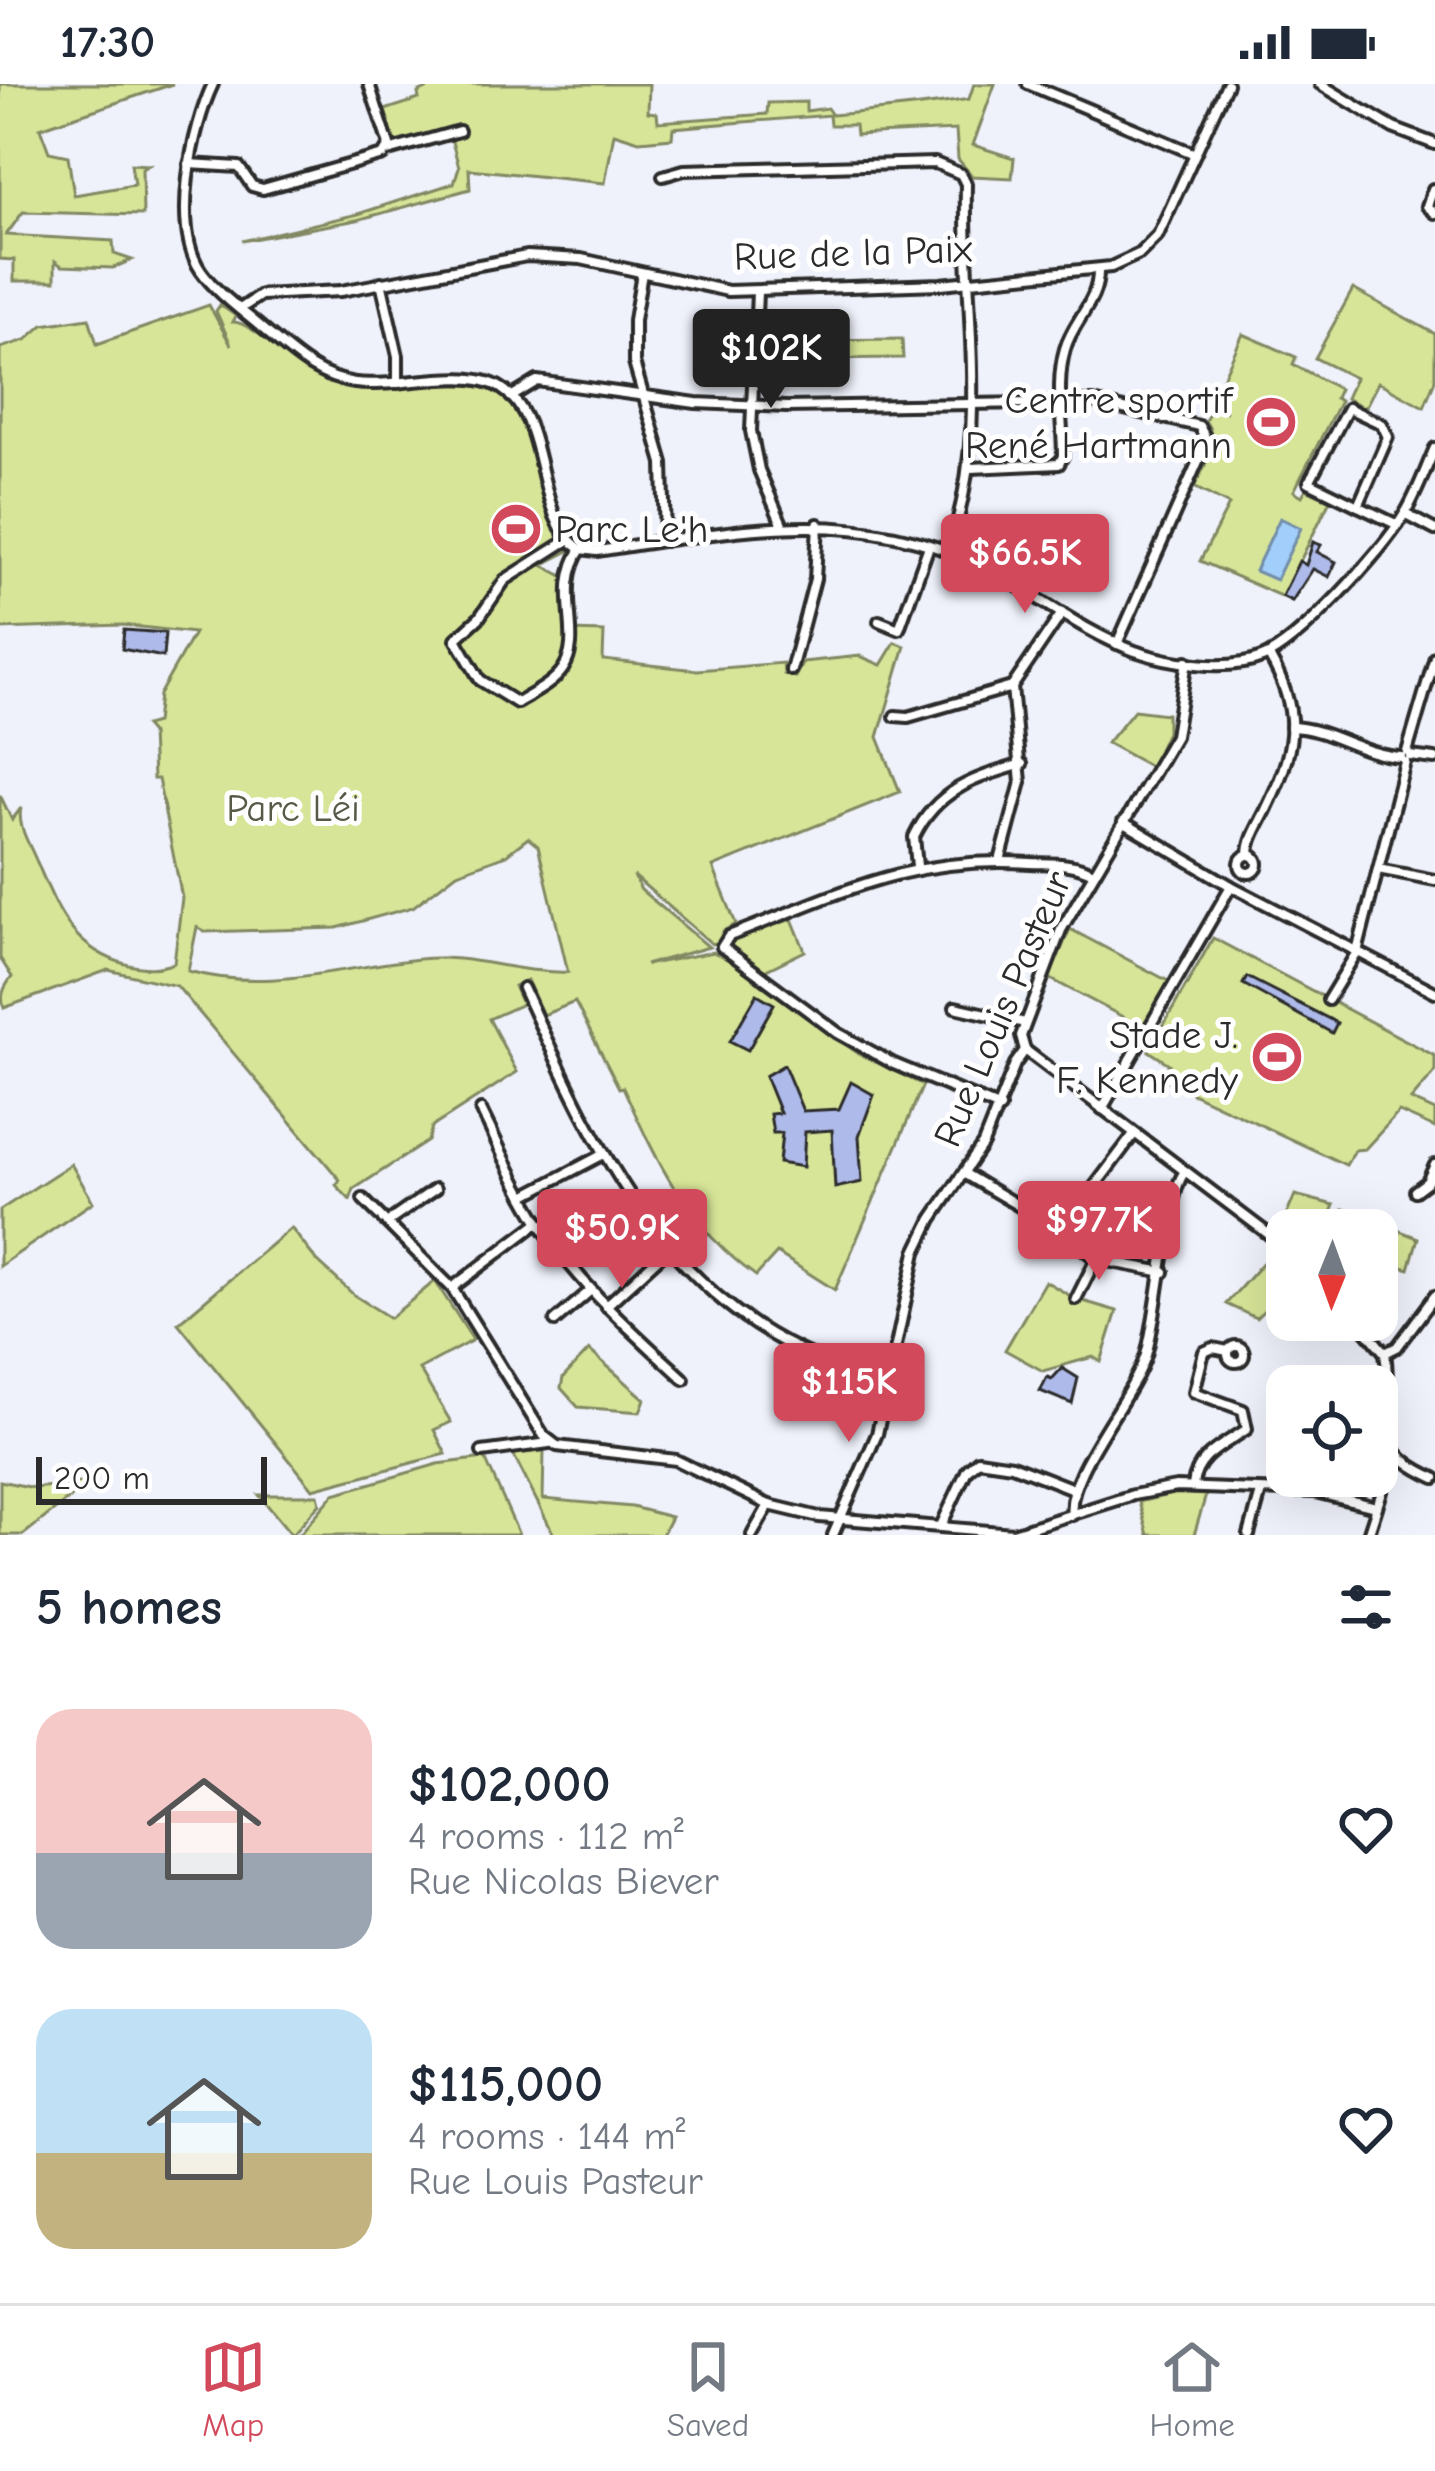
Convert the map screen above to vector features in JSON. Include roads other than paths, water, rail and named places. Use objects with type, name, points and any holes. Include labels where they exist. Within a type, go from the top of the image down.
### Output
[{"type":"street","points":[[213,84],[189,164],[193,256],[205,278],[293,355],[323,374],[355,383],[477,380],[511,397],[529,428],[568,539],[581,549],[782,524],[818,524],[948,552],[1117,644],[1156,658],[1241,664],[1269,656],[1327,605],[1405,514],[1435,448]]},
{"type":"street","points":[[370,84],[388,151]]},
{"type":"street","points":[[1028,84],[1195,154]]},
{"type":"street","name":"Rue de la Paix","points":[[240,309],[261,295],[328,293],[527,256],[581,259],[704,287],[757,292],[1098,270],[1139,254],[1158,236],[1226,84]]},
{"type":"street","points":[[1321,84],[1393,128],[1435,144]]},
{"type":"street","points":[[189,164],[239,167],[252,186],[262,189],[459,131]]},
{"type":"street","points":[[663,176],[684,170],[952,166],[966,184],[974,403],[971,468],[948,552]]},
{"type":"street","points":[[1433,189],[1427,206],[1435,213]]},
{"type":"street","points":[[971,468],[1058,464],[1063,456],[1063,355],[1071,331],[1099,286],[1098,270]]},
{"type":"street","points":[[643,273],[633,338],[641,393],[663,463],[664,541]]},
{"type":"street","points":[[381,283],[398,356],[398,383]]},
{"type":"street","points":[[757,292],[749,404],[754,450],[782,524]]},
{"type":"street","points":[[511,397],[537,380],[696,403],[1061,402],[1120,405],[1199,426],[1207,441],[1117,644]]},
{"type":"street","points":[[1358,506],[1388,436],[1382,424],[1348,408],[1309,482],[1358,506],[1398,524]]},
{"type":"street","points":[[1405,514],[1435,530]]},
{"type":"street","points":[[790,670],[815,579],[818,524]]},
{"type":"street","points":[[568,539],[505,580],[479,618],[456,639],[480,680],[517,703],[565,667],[570,650],[567,573],[581,549]]},
{"type":"street","points":[[879,621],[899,628],[929,546]]},
{"type":"street","points":[[895,716],[908,717],[1012,688],[1062,613]]},
{"type":"street","points":[[1249,855],[1287,768],[1291,727],[1283,684],[1269,656]]},
{"type":"street","points":[[1328,1000],[1357,952],[1435,657]]},
{"type":"street","name":"Rue Louis Pasteur","points":[[833,1535],[877,1434],[916,1252],[1000,1108],[1015,1064],[1025,1050],[1021,1041],[1025,1023],[1061,929],[1175,736],[1187,661]]},
{"type":"street","points":[[1000,861],[1016,807],[1022,764],[1012,688]]},
{"type":"street","points":[[1291,727],[1309,728],[1365,751],[1435,759]]},
{"type":"street","points":[[917,866],[914,837],[942,799],[967,780],[1022,764]]},
{"type":"street","points":[[1124,823],[1232,886],[1435,992]]},
{"type":"street","points":[[1000,1108],[895,1064],[838,1033],[722,946],[729,936],[917,866],[1000,861],[1076,866],[1093,873]]},
{"type":"street","points":[[1378,869],[1435,880]]},
{"type":"street","points":[[1102,1109],[1232,886]]},
{"type":"street","points":[[523,988],[602,1156],[668,1249],[730,1304],[781,1337],[861,1374],[889,1380]]},
{"type":"street","points":[[956,1007],[1025,1023]]},
{"type":"street","points":[[1025,1050],[1266,1233]]},
{"type":"street","points":[[481,1109],[538,1222],[591,1290],[684,1379]]},
{"type":"street","points":[[1061,1231],[1134,1134]]},
{"type":"street","points":[[524,1196],[602,1156]]},
{"type":"street","points":[[1415,1191],[1427,1182],[1435,1165]]},
{"type":"street","points":[[1072,1515],[1073,1490],[1136,1379],[1164,1272],[1174,1187],[1184,1173]]},
{"type":"street","points":[[965,1174],[1061,1231],[1096,1259],[1164,1272]]},
{"type":"street","points":[[388,1222],[435,1189]]},
{"type":"street","points":[[363,1198],[452,1288],[550,1443]]},
{"type":"street","points":[[452,1288],[538,1222]]},
{"type":"street","points":[[606,1306],[668,1249]]},
{"type":"street","points":[[1076,1299],[1096,1259]]},
{"type":"street","points":[[556,1321],[591,1290]]},
{"type":"street","points":[[1385,1353],[1397,1347],[1435,1296]]},
{"type":"street","points":[[1375,1341],[1385,1353],[1383,1411],[1392,1446],[1401,1459],[1435,1478]]},
{"type":"street","points":[[1192,1486],[1196,1467],[1247,1429],[1243,1410],[1194,1392],[1204,1352],[1228,1351]]},
{"type":"street","points":[[482,1452],[550,1443],[676,1460],[770,1505],[838,1519],[1013,1533],[1154,1490],[1192,1486],[1315,1492],[1376,1507]]},
{"type":"street","points":[[941,1526],[967,1470],[982,1459],[1012,1465],[1073,1490]]},
{"type":"street","points":[[1368,1535],[1388,1473],[1401,1459]]},
{"type":"street","points":[[1249,1535],[1261,1492]]},
{"type":"street","points":[[752,1535],[770,1505]]},
{"type":"water","points":[[1280,518],[1301,528],[1276,580],[1255,571]]},
{"type":"place","name":"Centre sportif René Hartmann","points":[[1271,422]]},
{"type":"place","name":"Parc Le'h","points":[[516,529]]},
{"type":"place","name":"Stade J. F. Kennedy","points":[[1277,1057]]},
{"type":"park label","name":"Parc Léi","points":[[293,808]]}]
